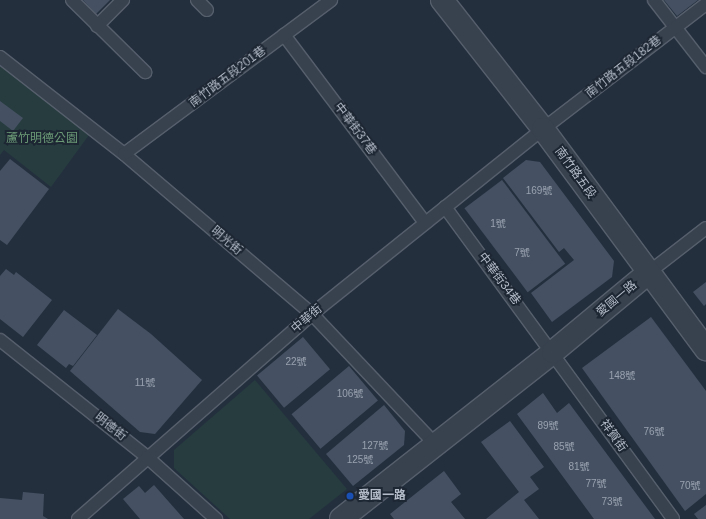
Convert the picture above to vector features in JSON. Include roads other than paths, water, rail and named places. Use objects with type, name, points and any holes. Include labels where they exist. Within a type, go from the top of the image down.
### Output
[{"type":"street","name":"南竹路五段","points":[[442,0],[543,129],[648,273],[706,349]]},
{"type":"street","name":"愛國一路","points":[[341,519],[553,352],[648,273]]},
{"type":"lane","points":[[72,0],[145,72]]},
{"type":"lane","points":[[97,26],[123,0]]},
{"type":"lane","points":[[197,0],[207,10]]},
{"type":"lane","name":"南竹路五段201巷","points":[[124,154],[331,0]]},
{"type":"lane","points":[[654,0],[706,67]]},
{"type":"lane","name":"南竹路五段182巷","points":[[543,129],[706,4]]},
{"type":"lane","name":"中華街37巷","points":[[284,35],[425,223]]},
{"type":"lane","name":"明光街","points":[[0,57],[124,154],[312,314],[435,444]]},
{"type":"lane","name":"中華街","points":[[78,519],[312,314],[543,129]]},
{"type":"lane","name":"中華街34巷","points":[[445,207],[553,352]]},
{"type":"lane","points":[[648,273],[706,228]]},
{"type":"lane","name":"明德街","points":[[0,340],[147,457],[216,519]]},
{"type":"lane","name":"祥賀街","points":[[553,352],[673,519]]},
{"type":"place","name":"愛國一路","points":[[350,496]]},
{"type":"park label","name":"蘆竹明德公園","points":[[42,139]]}]
